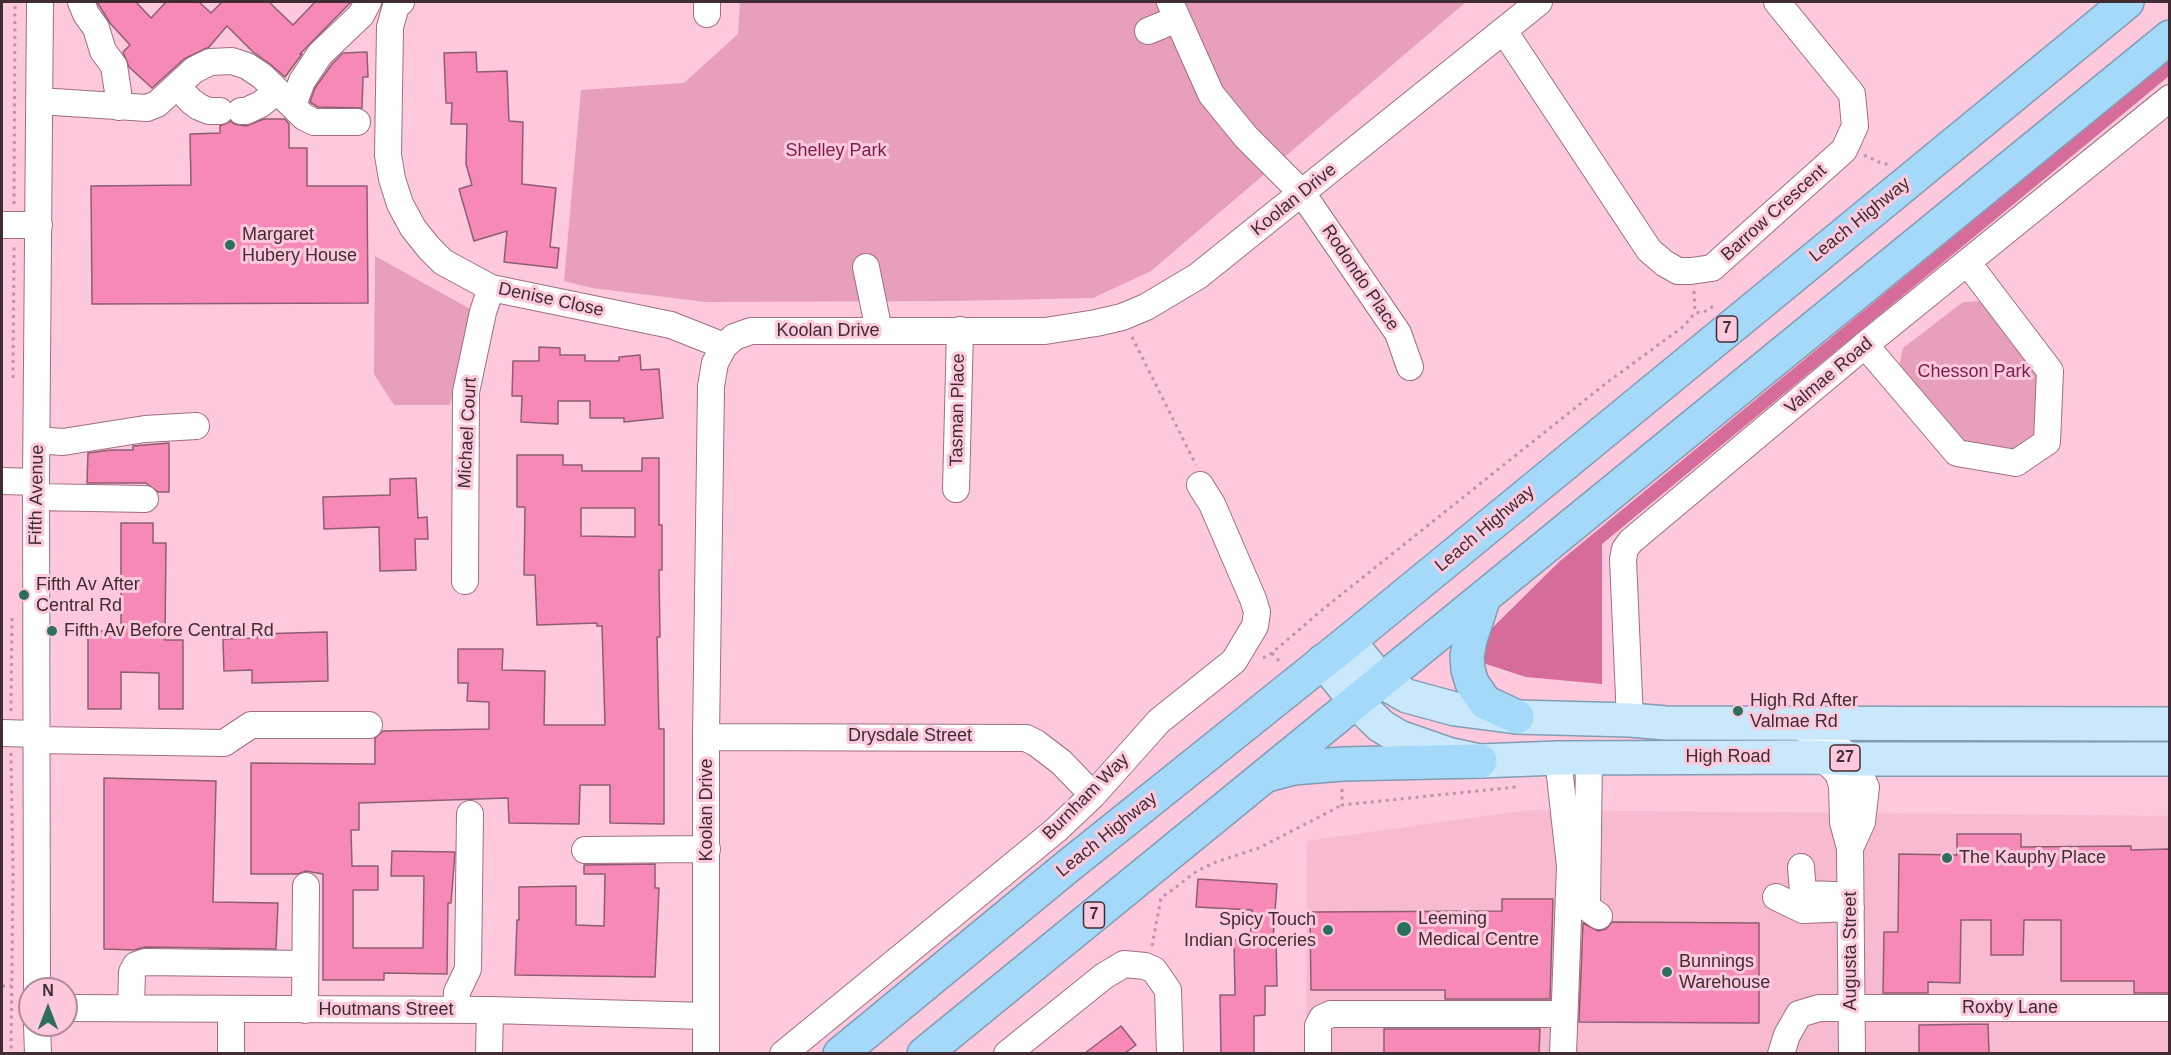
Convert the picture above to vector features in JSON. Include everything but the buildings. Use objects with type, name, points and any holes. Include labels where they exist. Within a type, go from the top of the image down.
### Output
[{"type":"highway","name":"Leach Highway","points":[[840,1053],[1349,641],[2127,2]]},
{"type":"highway","name":"7","points":[[924,1053],[2169,37]]},
{"type":"highway","name":"27","points":[[1484,597],[1470,640],[1467,656],[1468,670],[1472,683],[1485,702],[1517,717]]},
{"type":"highway","name":"27","points":[[1263,777],[1293,768],[1343,764],[1480,761]]},
{"type":"main road","name":"High Road","points":[[1349,641],[1381,681],[1407,696],[1455,709],[1517,717],[1666,723],[2169,724]]},
{"type":"main road","name":"High Road","points":[[1323,661],[1356,702],[1381,726],[1399,738],[1480,761],[1569,766],[1815,757],[1859,773],[1895,758],[2169,759]]},
{"type":"street","name":"Fifth Avenue","points":[[36,977],[21,735],[36,489],[40,2]]},
{"type":"street","points":[[81,2],[96,28],[103,51],[114,66],[119,107]]},
{"type":"street","points":[[177,86],[191,101],[209,111],[246,111],[284,97],[296,97],[320,54],[361,15],[368,2]]},
{"type":"street","name":"Denise Close","points":[[401,2],[396,6],[390,27],[388,155],[392,179],[400,204],[413,228],[429,248],[443,262],[491,288],[535,299],[662,323],[724,346]]},
{"type":"street","name":"Koolan Drive","points":[[706,1053],[706,736],[711,386],[715,363],[724,346],[734,337],[751,331],[1045,331],[1096,323],[1146,307],[1198,276],[1539,2]]},
{"type":"street","points":[[1777,2],[1852,94],[1855,126],[1847,146]]},
{"type":"street","points":[[1148,31],[1173,10]]},
{"type":"street","name":"Rodondo Place","points":[[1173,10],[1211,94],[1212,103],[1302,193],[1398,333],[1410,367]]},
{"type":"street","name":"Barrow Crescent","points":[[1504,31],[1649,250],[1678,271],[1712,268],[1847,146]]},
{"type":"street","points":[[39,101],[147,108],[157,104],[194,70],[210,62],[232,61],[247,66],[262,76],[304,117],[314,122],[357,122]]},
{"type":"street","name":"Valmae Road","points":[[1630,720],[1623,559],[1625,549],[1631,541],[1865,345],[2169,98]]},
{"type":"street","points":[[8,220],[39,225]]},
{"type":"street","points":[[1865,345],[1957,453],[2016,463],[2047,442],[2050,371],[1967,262]]},
{"type":"street","points":[[866,267],[879,331]]},
{"type":"street","name":"Michael Court","points":[[465,581],[466,392],[483,312],[491,288]]},
{"type":"street","name":"Tasman Place","points":[[956,489],[960,330]]},
{"type":"street","points":[[37,440],[63,442],[145,429],[196,426]]},
{"type":"street","name":"Burnham Way","points":[[783,1053],[1056,830],[1093,795],[1159,721],[1234,661],[1256,626],[1257,612],[1198,475]]},
{"type":"street","points":[[2,481],[36,489],[145,499]]},
{"type":"street","points":[[1792,723],[1828,740],[1859,773]]},
{"type":"street","points":[[21,735],[224,743],[250,724],[369,726]]},
{"type":"street","name":"Drysdale Street","points":[[706,736],[1006,736],[1026,738],[1061,762],[1093,795]]},
{"type":"street","name":"Augusta Street","points":[[1815,757],[1829,764],[1838,773],[1842,786],[1843,822],[1850,848],[1852,1053]]},
{"type":"street","points":[[1569,766],[1571,823],[1587,903],[1589,909],[1599,916]]},
{"type":"street","points":[[1563,1053],[1560,868],[1571,823],[1569,766]]},
{"type":"street","name":"Augusta Street","points":[[1850,848],[1862,822],[1859,773]]},
{"type":"street","points":[[456,1010],[457,992],[468,969],[470,814]]},
{"type":"street","points":[[585,850],[707,849]]},
{"type":"street","points":[[1801,867],[1802,887],[1807,894],[1851,902]]},
{"type":"street","points":[[305,1010],[306,886]]},
{"type":"street","points":[[1776,897],[1803,910],[1851,902]]},
{"type":"street","points":[[131,1008],[132,972],[136,965],[145,962],[305,964]]},
{"type":"street","points":[[1007,1053],[1104,976],[1124,964],[1145,966],[1155,970],[1168,990],[1170,1053]]},
{"type":"street","name":"Houtmans Street","points":[[78,1008],[489,1010],[705,1016]]},
{"type":"street","name":"Roxby Lane","points":[[1781,1053],[1787,1035],[1799,1014],[1819,1008],[2169,1008]]},
{"type":"street","points":[[231,1009],[231,1053]]},
{"type":"street","points":[[489,1010],[489,1053]]},
{"type":"street","points":[[1318,1053],[1318,1026],[1322,1018],[1331,1014],[1564,1014]]},
{"type":"street","points":[[37,1037],[38,1053]]},
{"type":"path","points":[[8,220],[15,2]]},
{"type":"path","points":[[1847,146],[1883,164],[1890,164],[1884,171]]},
{"type":"path","points":[[1244,646],[1255,656],[1262,658],[1272,653],[1605,384],[1684,326],[1695,313],[1704,312],[1723,300]]},
{"type":"path","points":[[1122,316],[1198,475]]},
{"type":"path","points":[[11,1053],[13,874],[21,735]]},
{"type":"path","points":[[1145,966],[1153,943],[1161,898],[1197,871],[1216,862],[1259,848],[1341,805],[1569,766]]},
{"type":"path","points":[[1341,805],[1342,786]]},
{"type":"shaded area","points":[[2169,59],[2169,76],[1602,544],[1602,684],[1526,677],[1483,663],[1485,635],[1560,561]]},
{"type":"shaded area","points":[[1528,810],[2169,816],[2169,1053],[1306,1054],[1307,841]]},
{"type":"green space","name":"Shelley Park","points":[[740,2],[1466,2],[1151,271],[1093,298],[706,302],[592,288],[564,281],[581,90],[684,83],[738,34]]},
{"type":"green space","points":[[375,256],[472,310],[450,405],[394,405],[374,374]]},
{"type":"green space","name":"Chesson Park","points":[[1986,301],[2043,376],[2037,439],[2017,452],[1966,443],[1899,367],[1903,348],[1963,302]]},
{"type":"place","name":"Margaret Hubery House","points":[[230,245]]},
{"type":"place","name":"Fifth Av After Central Rd","points":[[24,595]]},
{"type":"place","name":"Fifth Av Before Central Rd","points":[[52,631]]},
{"type":"place","name":"High Rd After Valmae Rd","points":[[1738,711]]},
{"type":"place","name":"The Kauphy Place","points":[[1947,858]]},
{"type":"place","name":"Leeming Medical Centre","points":[[1404,929]]},
{"type":"place","name":"Spicy Touch Indian Groceries","points":[[1328,930]]},
{"type":"place","name":"Bunnings Warehouse","points":[[1667,972]]}]
